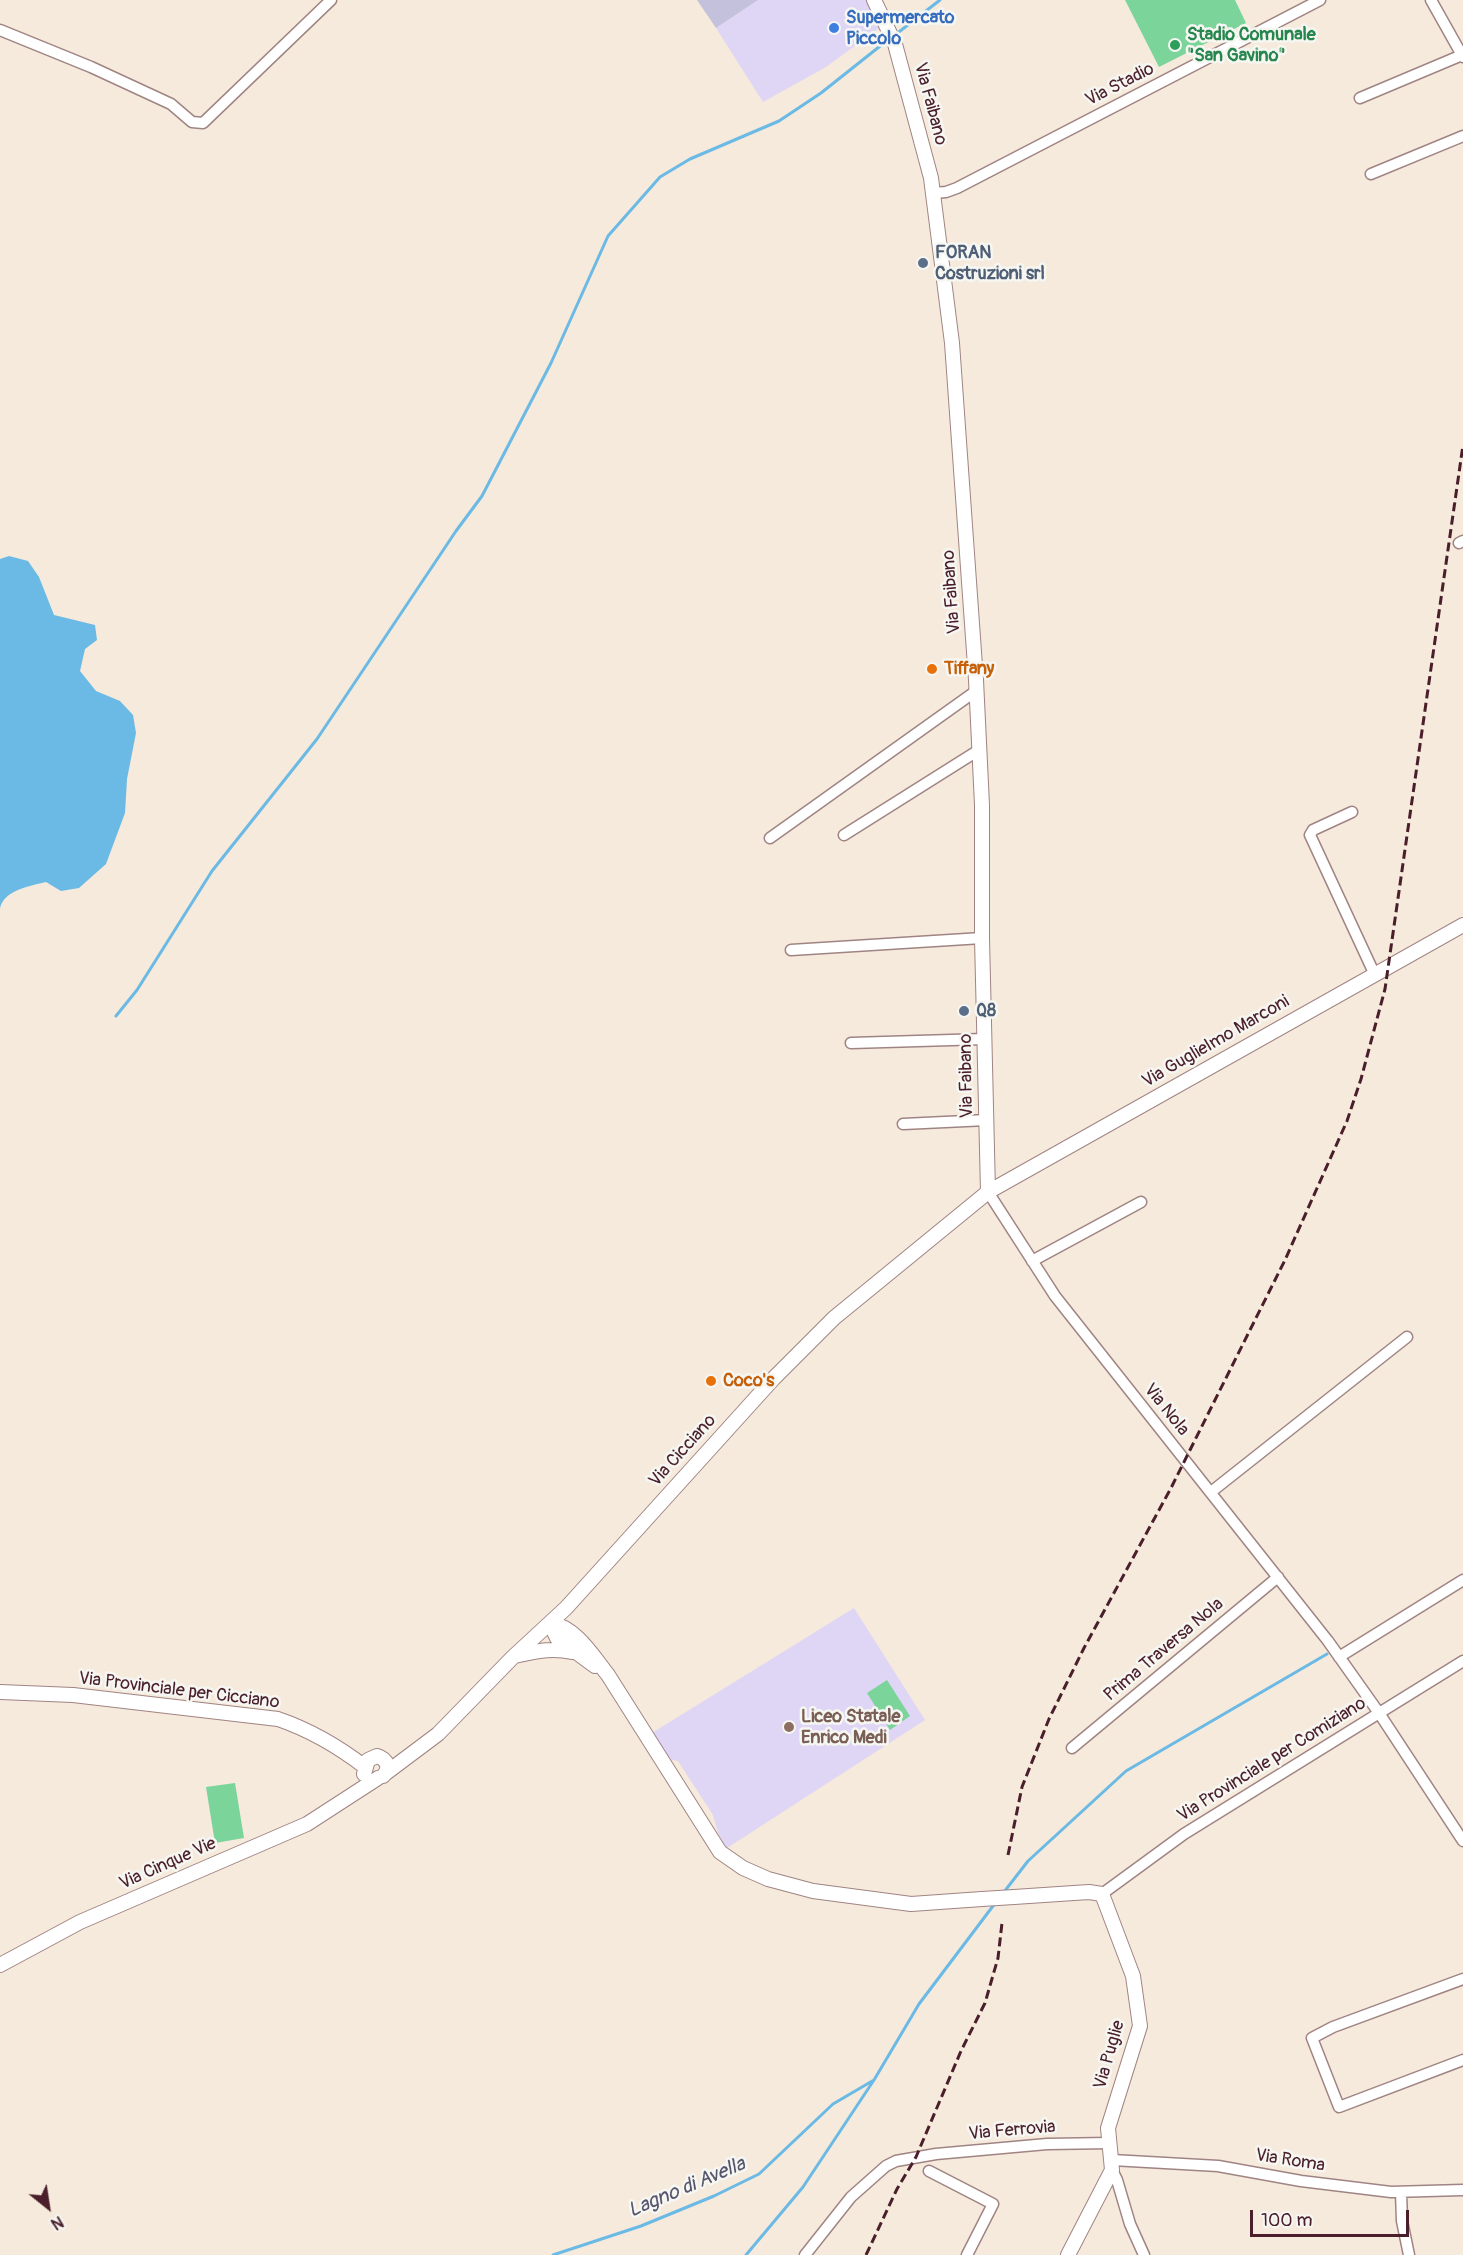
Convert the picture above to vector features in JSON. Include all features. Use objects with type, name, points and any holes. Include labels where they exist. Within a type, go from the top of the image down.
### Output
[{"type":"street","points":[[0,30],[171,104],[192,122],[203,123],[331,0]]},
{"type":"street","name":"Via Faibano","points":[[874,0],[895,45],[932,178],[952,344],[982,805],[982,938],[988,1192]]},
{"type":"street","name":"Via Stadio","points":[[933,193],[957,188],[1320,0]]},
{"type":"street","points":[[1360,98],[1463,56],[1431,0]]},
{"type":"street","points":[[1371,174],[1463,136]]},
{"type":"street","points":[[770,838],[976,691]]},
{"type":"street","points":[[844,835],[979,750]]},
{"type":"street","points":[[1352,812],[1313,831],[1310,835],[1374,973]]},
{"type":"street","name":"Via Guglielmo Marconi","points":[[988,1192],[1463,925]]},
{"type":"street","points":[[792,950],[982,938]]},
{"type":"street","points":[[851,1043],[985,1039]]},
{"type":"street","points":[[903,1124],[987,1120]]},
{"type":"street","name":"Via Nola","points":[[988,1192],[1054,1296],[1338,1655]]},
{"type":"street","name":"Via Cicciano","points":[[375,1767],[419,1749],[438,1734],[513,1656],[566,1608],[781,1370],[834,1318],[988,1192]]},
{"type":"street","points":[[1032,1261],[1140,1202]]},
{"type":"street","points":[[1211,1492],[1407,1337]]},
{"type":"street","name":"Prima Traversa Nola","points":[[1072,1748],[1278,1577]]},
{"type":"street","points":[[1463,1580],[1338,1655],[1463,1841]]},
{"type":"street","points":[[566,1608],[578,1639]]},
{"type":"street","points":[[550,1623],[564,1626],[608,1675],[720,1852],[743,1868],[768,1879],[813,1891],[911,1904],[1089,1892],[1102,1894]]},
{"type":"street","points":[[550,1623],[557,1638],[608,1675]]},
{"type":"street","points":[[513,1656],[560,1649],[576,1653]]},
{"type":"street","name":"Via Provinciale per Comiziano","points":[[1102,1894],[1184,1834],[1463,1661]]},
{"type":"street","name":"Via Provinciale per Cicciano","points":[[0,1692],[73,1695],[278,1719],[296,1725],[375,1767]]},
{"type":"street","name":"Via Cinque Vie","points":[[0,1965],[80,1922],[306,1824],[350,1796],[375,1767]]},
{"type":"street","name":"Via Puglie","points":[[1102,1894],[1132,1976],[1140,2026],[1108,2128],[1112,2165]]},
{"type":"street","points":[[1463,1979],[1333,2027],[1312,2038],[1339,2107],[1463,2060]]},
{"type":"street","name":"Via Ferrovia","points":[[805,2255],[851,2197],[886,2166],[896,2161],[1047,2144],[1110,2143]]},
{"type":"street","points":[[1068,2255],[1112,2165]]},
{"type":"street","points":[[1112,2165],[1130,2223],[1143,2255]]},
{"type":"street","name":"Via Roma","points":[[1112,2165],[1218,2166],[1301,2181],[1401,2192],[1463,2190]]},
{"type":"street","points":[[929,2171],[993,2204],[967,2255]]},
{"type":"street","points":[[1401,2192],[1402,2221],[1409,2255]]},
{"type":"shaded area","points":[[697,0],[758,0],[716,28]]},
{"type":"shaded area","points":[[758,0],[869,0],[882,26],[826,67],[763,102],[716,28]]},
{"type":"shaded area","name":"Liceo Statale Enrico Medi","points":[[854,1608],[925,1720],[727,1848],[718,1833],[713,1815],[678,1761],[672,1760],[662,1750],[652,1733]]},
{"type":"green space","name":"Stadio Comunale \"San Gavino\"","points":[[1125,0],[1235,0],[1246,23],[1159,67]]},
{"type":"green space","points":[[887,1680],[910,1716],[890,1730],[867,1693]]},
{"type":"green space","points":[[235,1783],[244,1838],[215,1843],[206,1787]]},
{"type":"water","points":[[9,556],[28,561],[39,577],[54,615],[95,625],[97,640],[85,649],[80,671],[96,691],[120,701],[133,715],[136,733],[127,779],[125,813],[106,864],[79,888],[61,891],[46,882],[33,885],[12,893],[2,902],[0,908],[0,559]]},
{"type":"waterway","points":[[895,35],[940,0]]},
{"type":"waterway","points":[[116,1016],[137,990],[212,871],[317,739],[456,531],[482,496],[551,363],[608,236],[660,177],[690,159],[779,121],[821,93],[889,39]]},
{"type":"waterway","points":[[1004,1892],[1028,1861],[1126,1771],[1327,1654]]},
{"type":"waterway","name":"Lagno di Avella","points":[[746,2255],[803,2187],[874,2080],[919,2004],[996,1902]]},
{"type":"waterway","name":"Lagno di Avella","points":[[553,2255],[641,2226],[714,2196],[759,2174],[833,2104],[874,2080]]},
{"type":"railway","points":[[1008,1855],[1022,1787],[1049,1719],[1084,1648],[1171,1488],[1285,1260],[1347,1121],[1361,1079],[1385,989],[1463,445]]},
{"type":"railway","points":[[866,2255],[897,2189],[916,2157],[961,2051],[985,2003],[998,1958],[1002,1923]]},
{"type":"place","name":"Supermercato Piccolo","points":[[834,28]]},
{"type":"place","name":"Stadio Comunale \"San Gavino\"","points":[[1175,45]]},
{"type":"place","name":"FORAN Costruzioni srl","points":[[923,263]]},
{"type":"place","name":"Tiffany","points":[[932,669]]},
{"type":"place","name":"Q8","points":[[964,1011]]},
{"type":"place","name":"Coco's","points":[[711,1381]]},
{"type":"place","name":"Liceo Statale Enrico Medi","points":[[789,1727]]}]
